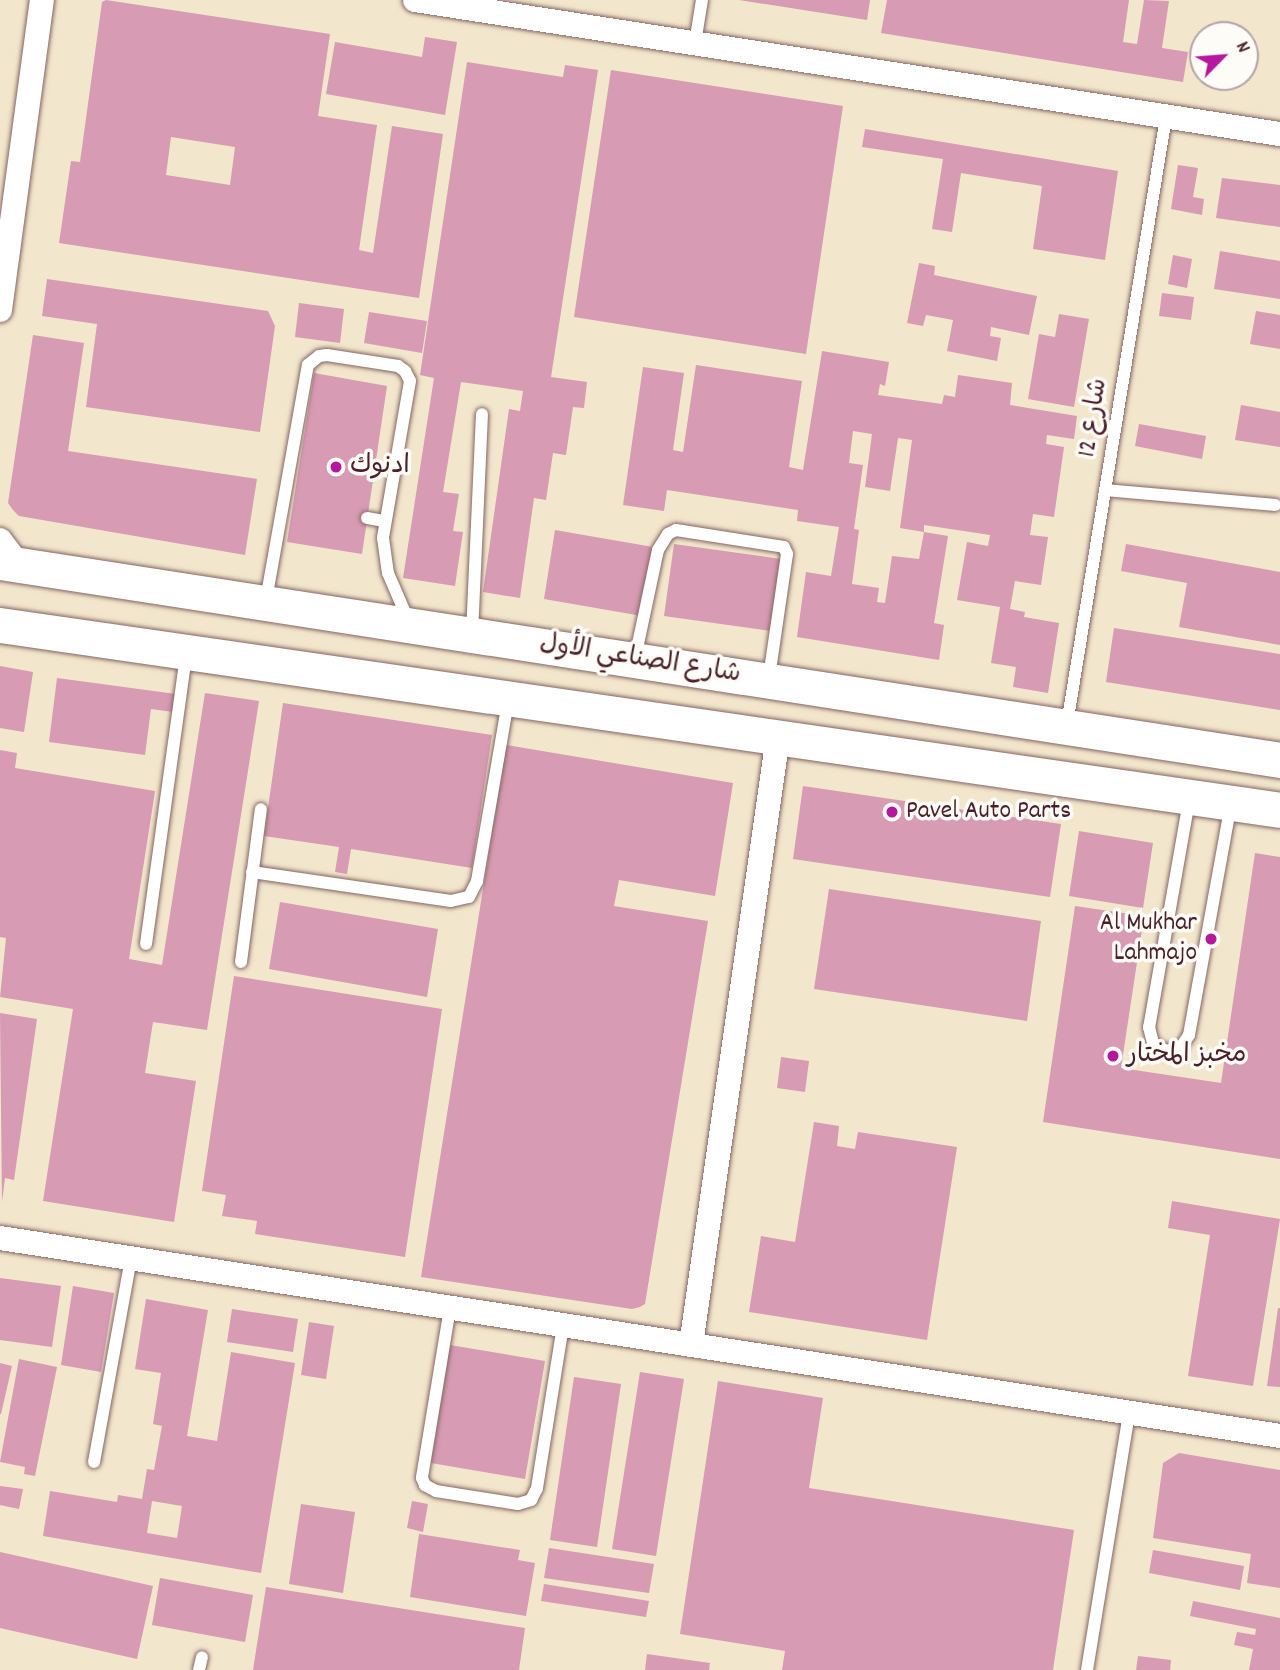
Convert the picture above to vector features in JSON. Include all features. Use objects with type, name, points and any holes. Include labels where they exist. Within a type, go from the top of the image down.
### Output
[{"type":"main road","name":"شارع الصناعي الأول","points":[[6,556],[265,603],[1280,760]]},
{"type":"main road","points":[[0,625],[1280,810]]},
{"type":"street","points":[[0,310],[42,0]]},
{"type":"street","points":[[415,0],[520,8],[695,43],[1280,134]]},
{"type":"street","points":[[691,1345],[778,737]]},
{"type":"street","points":[[0,1238],[1280,1436]]},
{"type":"lane","points":[[695,43],[702,0]]},
{"type":"lane","name":"شارع 12","points":[[1066,727],[1166,117]]},
{"type":"lane","points":[[265,603],[287,507],[305,372],[312,360],[327,355],[398,366],[405,371],[410,381],[384,521],[384,556],[411,625]]},
{"type":"lane","points":[[472,634],[482,414]]},
{"type":"lane","points":[[1105,490],[1275,505]]},
{"type":"lane","points":[[367,518],[384,521]]},
{"type":"lane","points":[[634,660],[658,550],[668,534],[676,530],[784,547],[787,554],[769,679]]},
{"type":"lane","points":[[146,944],[186,651]]},
{"type":"lane","points":[[252,872],[451,901],[469,897],[477,881],[509,698]]},
{"type":"lane","points":[[1190,797],[1149,1027],[1153,1043],[1166,1051],[1181,1048],[1189,1035],[1231,803]]},
{"type":"lane","points":[[241,962],[261,809]]},
{"type":"lane","points":[[94,1462],[131,1258]]},
{"type":"lane","points":[[450,1308],[422,1478],[425,1485],[436,1491],[519,1504],[531,1500],[537,1488],[563,1325]]},
{"type":"lane","points":[[1087,1670],[1129,1413]]},
{"type":"building","points":[[106,0],[330,34],[318,116],[377,125],[359,250],[373,253],[392,126],[443,134],[419,298],[59,243],[71,161],[80,162],[102,2]],"holes":[[[171,137],[235,147],[230,185],[166,175]]]},
{"type":"building","points":[[739,0],[870,0],[867,20]]},
{"type":"building","points":[[887,0],[1129,0],[1123,42],[1137,44],[1144,0],[1169,1],[1162,48],[1188,52],[1183,82],[881,33]]},
{"type":"building","points":[[425,37],[457,42],[445,115],[326,94],[335,42],[422,57]]},
{"type":"building","points":[[467,62],[563,77],[565,65],[598,70],[551,377],[587,382],[584,408],[573,407],[566,455],[553,453],[546,500],[534,498],[520,598],[483,592],[509,409],[520,411],[523,391],[461,382],[443,492],[459,494],[453,531],[463,532],[455,586],[403,578],[434,378],[420,375]]},
{"type":"building","points":[[611,70],[843,106],[806,354],[574,317]]},
{"type":"building","points":[[865,129],[1118,171],[1105,260],[1033,249],[1042,186],[961,173],[952,232],[932,229],[943,159],[862,147]]},
{"type":"building","points":[[1178,165],[1198,168],[1193,197],[1204,199],[1202,215],[1171,209]]},
{"type":"building","points":[[1222,178],[1280,185],[1280,227],[1216,218]]},
{"type":"building","points":[[1220,251],[1280,261],[1280,299],[1214,289]]},
{"type":"building","points":[[1173,255],[1192,259],[1187,288],[1168,284]]},
{"type":"building","points":[[919,263],[935,266],[934,275],[1037,296],[1029,335],[991,327],[990,336],[1001,338],[997,361],[947,351],[953,320],[926,315],[923,326],[907,323]]},
{"type":"building","points":[[47,279],[268,311],[275,326],[260,432],[86,407],[97,324],[42,316]]},
{"type":"building","points":[[1162,293],[1194,297],[1191,320],[1159,316]]},
{"type":"building","points":[[299,303],[344,309],[340,343],[295,337]]},
{"type":"building","points":[[1256,311],[1280,315],[1280,349],[1250,344]]},
{"type":"building","points":[[369,312],[427,321],[422,353],[364,343]]},
{"type":"building","points":[[1059,314],[1089,319],[1074,407],[1028,399],[1039,334],[1055,337]]},
{"type":"building","points":[[33,335],[84,343],[68,451],[257,479],[245,555],[19,516],[13,510],[8,503]]},
{"type":"building","points":[[822,351],[889,362],[885,386],[880,384],[878,395],[942,404],[944,395],[955,397],[958,375],[1012,383],[1010,405],[1077,416],[1074,439],[1047,435],[1046,444],[1064,447],[1054,517],[1033,514],[1030,535],[1048,537],[1041,585],[1015,581],[1010,609],[1025,612],[1024,617],[1059,623],[1048,693],[1013,687],[1016,667],[991,663],[1000,607],[957,600],[967,542],[988,546],[990,535],[924,525],[924,532],[948,536],[934,623],[944,625],[939,660],[797,637],[806,572],[831,576],[839,527],[797,521],[798,510],[667,490],[664,511],[623,505],[643,367],[684,373],[673,450],[683,452],[696,365],[802,381],[789,467],[803,470]],"holes":[[[853,431],[872,434],[865,487],[890,491],[898,438],[912,440],[900,528],[924,532],[919,559],[892,556],[885,603],[877,602],[879,588],[852,584],[859,530],[854,529],[863,465],[849,463]]]},
{"type":"building","name":"ادنوك","points":[[314,373],[387,386],[362,554],[287,542]]},
{"type":"building","points":[[1241,405],[1280,412],[1280,447],[1235,440]]},
{"type":"building","points":[[1139,424],[1206,436],[1202,459],[1135,446]]},
{"type":"building","points":[[555,530],[653,547],[642,616],[544,599]]},
{"type":"building","points":[[674,544],[781,559],[771,631],[664,616]]},
{"type":"building","points":[[1126,544],[1280,572],[1280,645],[1179,627],[1187,583],[1121,571]]},
{"type":"building","points":[[1114,628],[1280,654],[1280,710],[1106,682]]},
{"type":"building","points":[[0,666],[33,672],[24,732],[0,728]]},
{"type":"building","points":[[57,678],[176,694],[173,712],[151,709],[145,755],[49,742]]},
{"type":"building","points":[[205,693],[259,701],[207,1030],[153,1022],[145,1073],[196,1081],[174,1222],[43,1201],[73,1009],[0,997],[6,938],[0,937],[0,750],[17,753],[15,768],[155,791],[129,959],[162,965]]},
{"type":"building","points":[[283,703],[492,735],[472,868],[351,849],[347,874],[335,872],[339,847],[264,836]]},
{"type":"building","points":[[506,745],[733,783],[715,896],[619,880],[614,906],[708,921],[645,1304],[632,1309],[421,1277]]},
{"type":"building","points":[[803,786],[1061,824],[1050,897],[793,859]]},
{"type":"building","points":[[1079,831],[1153,843],[1143,908],[1069,896]]},
{"type":"building","points":[[1255,853],[1280,857],[1280,1159],[1043,1122],[1075,906],[1144,916],[1121,1068],[1221,1083]]},
{"type":"building","points":[[829,889],[1041,921],[1027,1021],[814,989]]},
{"type":"building","points":[[280,902],[438,929],[427,997],[269,969]]},
{"type":"building","points":[[234,976],[442,1009],[405,1257],[255,1234],[257,1221],[222,1216],[226,1195],[202,1191]]},
{"type":"building","points":[[0,1013],[37,1019],[14,1180],[5,1178],[2,1202]]},
{"type":"building","points":[[781,1057],[809,1061],[805,1092],[777,1088]]},
{"type":"building","points":[[814,1122],[839,1126],[837,1146],[855,1149],[858,1132],[957,1147],[927,1340],[749,1312],[761,1236],[795,1242]]},
{"type":"building","points":[[1172,1201],[1280,1219],[1253,1386],[1188,1376],[1210,1235],[1168,1228]]},
{"type":"building","points":[[0,1278],[61,1286],[52,1347],[0,1340]]},
{"type":"building","points":[[73,1286],[114,1293],[101,1372],[61,1365]]},
{"type":"building","points":[[146,1299],[208,1310],[187,1436],[217,1441],[231,1352],[295,1363],[261,1573],[43,1536],[50,1491],[117,1502],[118,1495],[142,1499],[147,1469],[154,1470],[162,1426],[153,1424],[161,1373],[135,1369]],"holes":[[[152,1501],[182,1506],[177,1538],[147,1533]]]},
{"type":"building","points":[[1280,1308],[1280,1387],[1267,1386]]},
{"type":"building","points":[[232,1309],[298,1319],[293,1352],[227,1342]]},
{"type":"building","points":[[309,1322],[334,1326],[326,1379],[301,1375]]},
{"type":"building","points":[[450,1345],[545,1361],[525,1479],[431,1463]]},
{"type":"building","points":[[19,1359],[57,1367],[35,1476],[24,1474],[25,1467],[0,1462]]},
{"type":"building","points":[[0,1363],[12,1366],[1,1414],[0,1414]]},
{"type":"building","points":[[640,1372],[684,1379],[656,1556],[612,1549]]},
{"type":"building","points":[[574,1377],[621,1384],[597,1547],[550,1540]]},
{"type":"building","points":[[718,1381],[823,1398],[809,1488],[1074,1530],[1053,1670],[782,1670],[785,1651],[680,1634]]},
{"type":"building","points":[[1179,1453],[1280,1470],[1280,1588],[1247,1583],[1251,1554],[1153,1538],[1163,1463]]},
{"type":"building","points":[[0,1486],[23,1489],[19,1509],[0,1505]]},
{"type":"building","points":[[412,1501],[428,1504],[423,1532],[407,1528]]},
{"type":"building","points":[[301,1504],[355,1512],[343,1593],[289,1584]]},
{"type":"building","points":[[419,1534],[520,1550],[518,1560],[535,1563],[526,1616],[410,1597]]},
{"type":"building","points":[[549,1548],[654,1564],[649,1593],[544,1578]]},
{"type":"building","points":[[1153,1550],[1244,1566],[1240,1590],[1149,1573]]},
{"type":"building","points":[[0,1552],[153,1586],[137,1659],[0,1628]]},
{"type":"building","points":[[160,1578],[253,1595],[245,1642],[152,1625]]},
{"type":"building","points":[[544,1584],[649,1601],[646,1617],[541,1601]]},
{"type":"building","points":[[266,1587],[525,1628],[519,1670],[253,1670]]},
{"type":"building","points":[[1193,1601],[1280,1618],[1280,1670],[1249,1670],[1253,1649],[1234,1645],[1237,1632],[1255,1635],[1256,1629],[1190,1616]]},
{"type":"building","points":[[647,1654],[710,1663],[709,1670],[645,1670]]},
{"type":"building","points":[[1138,1656],[1171,1660],[1170,1670],[1136,1670]]},
{"type":"place","name":"ادنوك","points":[[336,467]]},
{"type":"place","name":"Pavel Auto Parts","points":[[892,812]]},
{"type":"place","name":"Al Mukhar Lahmajo","points":[[1211,939]]},
{"type":"place","name":"مخبز المختار","points":[[1113,1056]]}]
